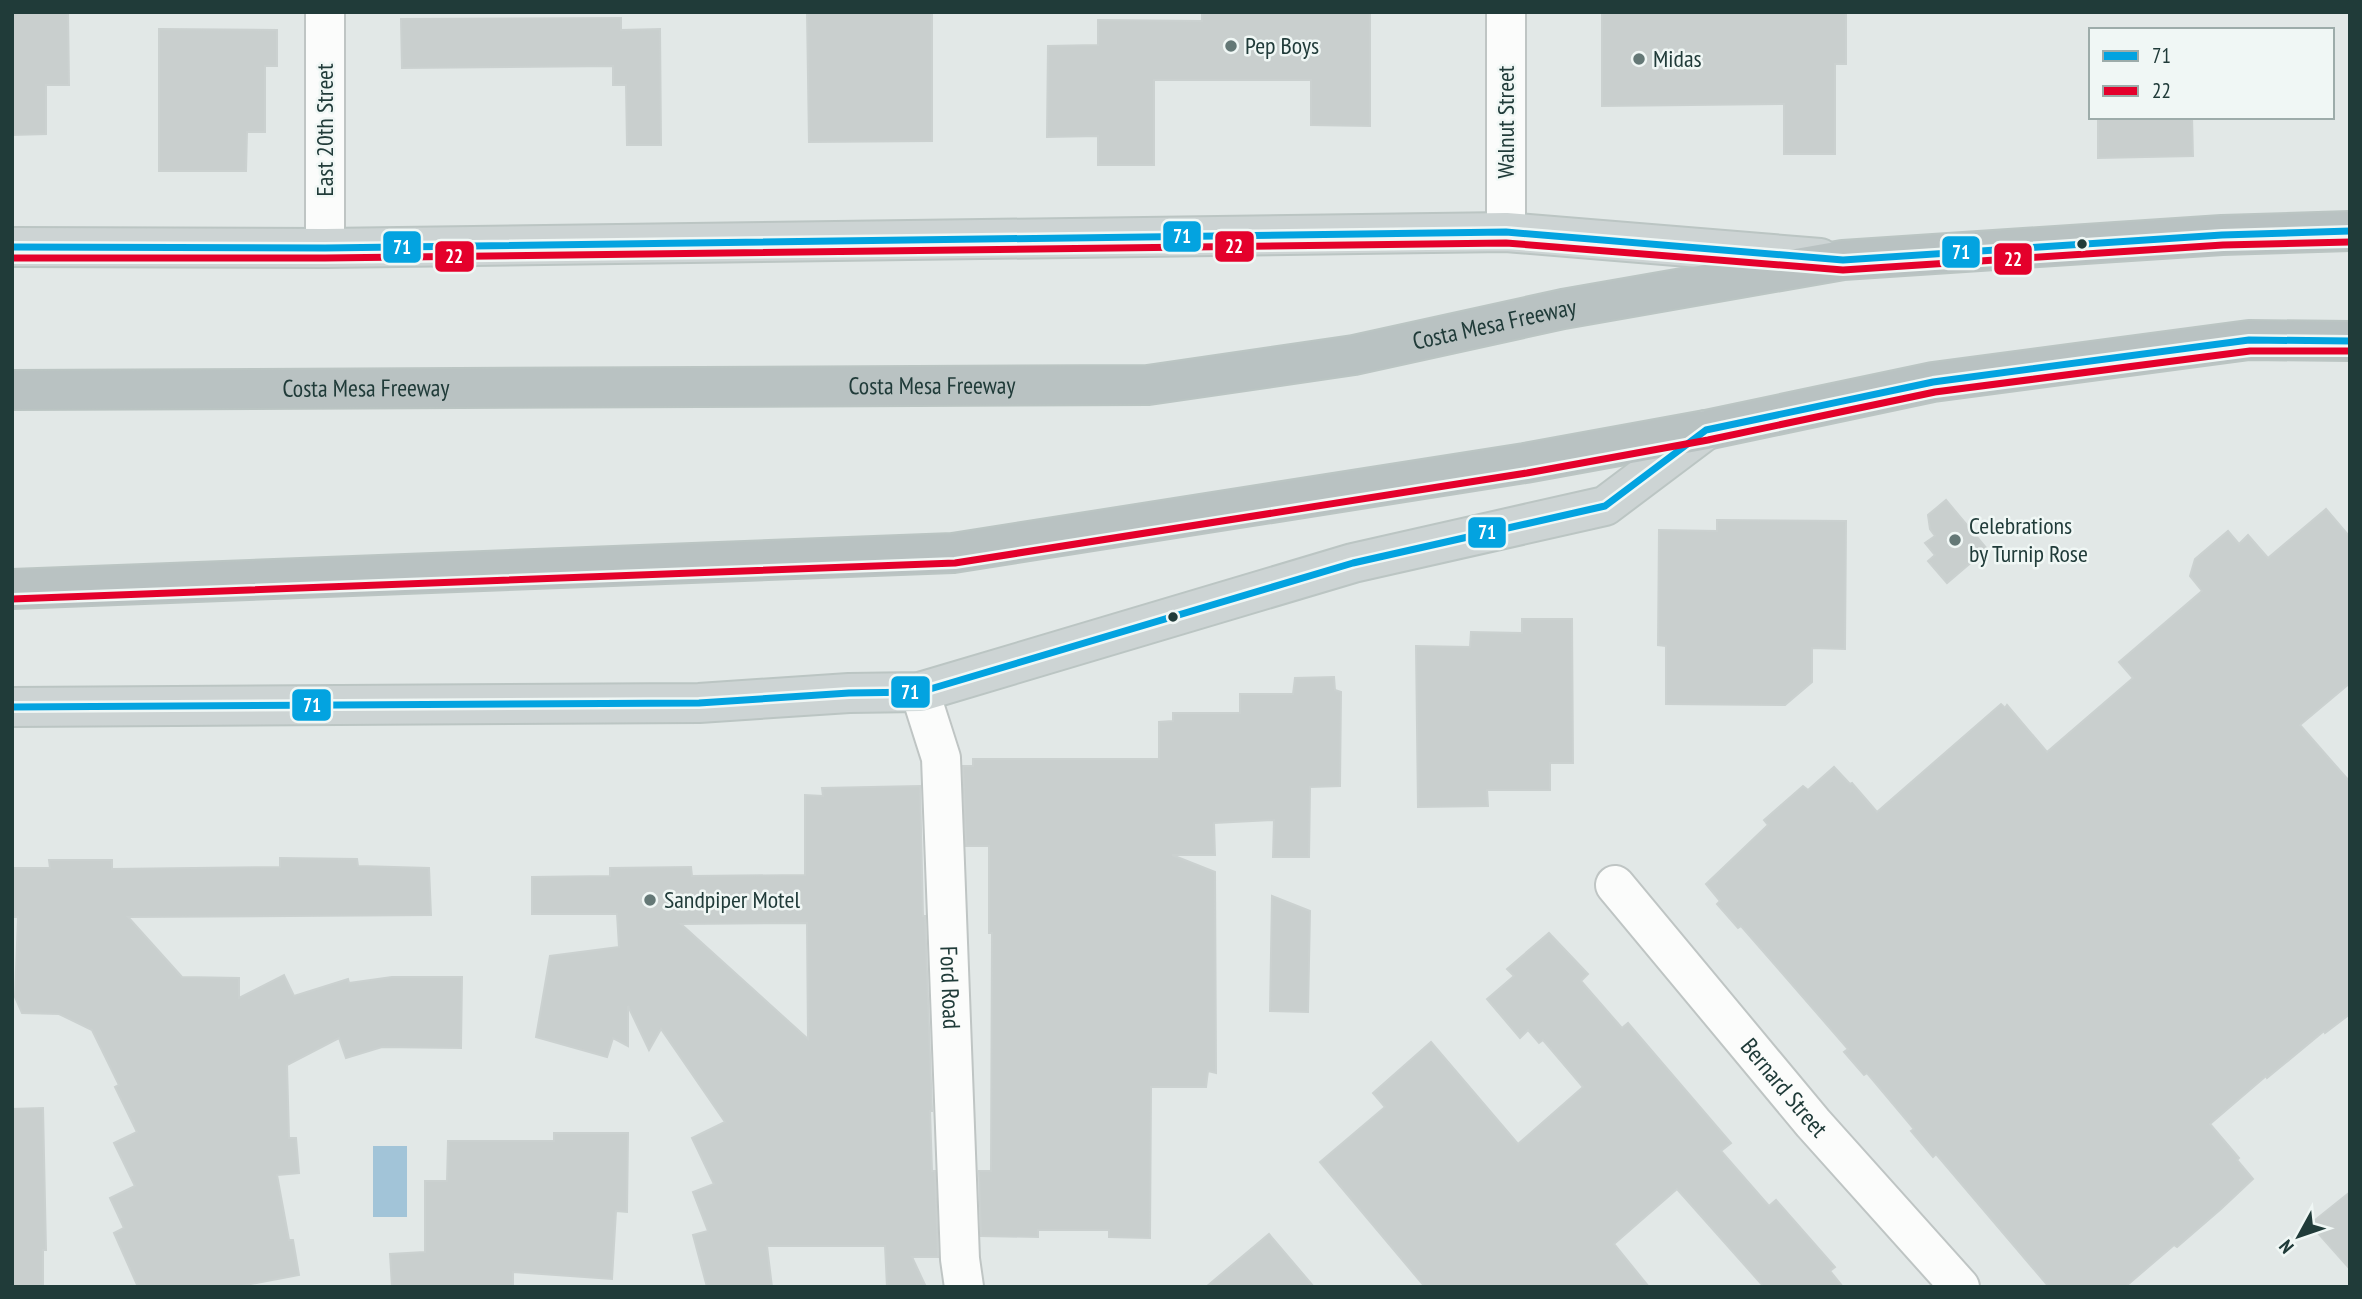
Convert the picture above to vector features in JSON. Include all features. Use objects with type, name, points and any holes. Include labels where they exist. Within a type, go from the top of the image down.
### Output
[{"type":"highway","name":"Costa Mesa Freeway","points":[[12,390],[1148,385],[1354,355],[1563,309],[1843,260],[2222,235],[2350,231]]},
{"type":"highway","points":[[12,589],[953,553],[1524,463],[1706,430],[1933,382],[2249,340],[2350,341]]},
{"type":"main road","points":[[12,247],[326,248],[1506,232],[1843,260]]},
{"type":"main road","points":[[12,707],[699,703],[849,693],[920,692],[1353,563],[1605,506],[1706,430]]},
{"type":"street","name":"East 20th Street","points":[[325,12],[326,248]]},
{"type":"street","name":"Walnut Street","points":[[1506,12],[1506,232]]},
{"type":"street","name":"Ford Road","points":[[920,692],[941,758],[960,1259],[964,1287]]},
{"type":"street","name":"Bernard Street","points":[[1615,885],[1813,1123],[1960,1287]]},
{"type":"water","points":[[373,1146],[407,1146],[407,1217],[373,1217]]},
{"type":"building","points":[[12,12],[68,12],[69,85],[46,85],[46,134],[12,135]]},
{"type":"building","points":[[807,12],[932,12],[932,141],[809,142]]},
{"type":"building","points":[[1202,12],[1370,12],[1370,126],[1311,125],[1311,80],[1154,80],[1154,165],[1098,165],[1098,136],[1047,137],[1048,46],[1098,45],[1098,20],[1202,21]]},
{"type":"building","points":[[1602,12],[1846,12],[1846,64],[1835,64],[1835,154],[1784,154],[1784,104],[1602,106]]},
{"type":"building","points":[[621,18],[621,30],[660,29],[661,145],[627,145],[626,85],[613,85],[613,66],[402,68],[401,19]]},
{"type":"building","points":[[159,29],[277,30],[277,66],[265,66],[265,132],[247,132],[246,171],[159,171]]},
{"type":"building","points":[[2098,119],[2192,119],[2193,156],[2098,158]]},
{"type":"building","name":"Celebrations by Turnip Rose","points":[[1946,500],[1987,549],[1947,583],[1928,561],[1935,555],[1925,543],[1935,536],[1930,529],[1928,515]]},
{"type":"building","points":[[2326,509],[2350,537],[2350,683],[2300,725],[2350,782],[2350,1014],[2325,1033],[2324,1031],[2267,1078],[2266,1076],[2210,1124],[2253,1179],[2221,1209],[2125,1287],[2049,1287],[1936,1154],[1933,1157],[1911,1131],[1914,1129],[1867,1073],[1864,1075],[1844,1052],[1848,1049],[1741,926],[1738,928],[1717,904],[1720,901],[1706,884],[1768,825],[1764,820],[1803,786],[1808,790],[1834,767],[1877,812],[2001,704],[2005,708],[2007,705],[2047,752],[2133,678],[2119,662],[2202,591],[2190,576],[2195,559],[2228,531],[2239,544],[2248,535],[2268,558]]},
{"type":"building","points":[[1717,520],[1846,521],[1845,649],[1812,648],[1812,682],[1785,705],[1666,704],[1666,646],[1658,645],[1659,530],[1717,531]]},
{"type":"building","points":[[1522,619],[1572,619],[1573,763],[1550,763],[1550,790],[1487,790],[1488,806],[1418,807],[1416,646],[1470,647],[1471,632],[1522,633]]},
{"type":"building","points":[[1334,677],[1335,690],[1341,692],[1340,786],[1310,787],[1309,857],[1273,857],[1274,820],[1214,823],[1215,855],[1172,855],[1215,872],[1216,1073],[1208,1071],[1206,1087],[1151,1087],[1150,1238],[1109,1237],[1109,1230],[1038,1230],[1038,1237],[981,1236],[979,1171],[991,1171],[992,933],[989,933],[989,846],[966,846],[963,766],[973,766],[973,759],[1159,759],[1159,722],[1173,721],[1173,713],[1240,713],[1240,694],[1293,694],[1295,678]]},
{"type":"building","points":[[920,786],[932,1171],[935,1171],[938,1257],[912,1257],[926,1287],[887,1287],[885,1246],[767,1246],[772,1287],[707,1287],[693,1235],[708,1231],[693,1192],[714,1184],[692,1138],[725,1122],[661,1029],[649,1050],[628,1006],[628,1046],[613,1038],[607,1057],[536,1037],[550,956],[619,947],[617,914],[532,914],[532,877],[610,876],[610,868],[691,867],[692,876],[805,875],[805,795],[823,796],[822,788]],"holes":[[[807,923],[808,1039],[681,924]]]},
{"type":"building","points":[[280,858],[357,859],[358,866],[429,868],[431,915],[128,917],[182,977],[239,978],[239,998],[284,975],[294,996],[348,979],[349,983],[392,977],[462,977],[461,1048],[382,1047],[346,1058],[339,1038],[287,1065],[289,1138],[296,1138],[299,1173],[277,1175],[289,1240],[293,1240],[299,1275],[235,1287],[138,1287],[114,1233],[124,1228],[110,1198],[135,1186],[114,1143],[137,1132],[115,1087],[119,1085],[92,1030],[59,1014],[22,1013],[15,997],[18,917],[12,917],[12,868],[50,868],[49,860],[112,860],[112,869],[280,867]]},
{"type":"building","points":[[1272,896],[1310,911],[1308,1012],[1270,1011]]},
{"type":"building","points":[[1549,933],[1588,974],[1581,981],[1622,1028],[1628,1023],[1731,1143],[1721,1151],[1769,1206],[1776,1200],[1835,1267],[1830,1271],[1843,1287],[1764,1287],[1677,1189],[1614,1244],[1649,1287],[1425,1287],[1320,1162],[1385,1107],[1373,1093],[1431,1042],[1518,1144],[1583,1087],[1543,1040],[1539,1043],[1528,1030],[1520,1038],[1487,999],[1514,976],[1507,969]]},
{"type":"building","points":[[43,1108],[46,1250],[43,1250],[43,1287],[12,1287],[12,1109]]},
{"type":"building","points":[[554,1133],[628,1133],[627,1212],[616,1211],[612,1279],[513,1272],[513,1287],[392,1287],[390,1254],[425,1252],[425,1181],[447,1181],[448,1141],[554,1141]]},
{"type":"building","points":[[2350,1192],[2350,1269],[2310,1224]]},
{"type":"building","points":[[1269,1234],[1314,1287],[1206,1287]]},
{"type":"transit line","name":"71","points":[[12,247],[325,248],[1506,232],[1843,260],[2222,235],[2350,231]]},
{"type":"transit line","name":"22","points":[[12,258],[325,258],[1506,243],[1843,270],[2223,245],[2350,242]]},
{"type":"transit line","name":"71","points":[[12,707],[699,703],[849,693],[920,692],[1353,563],[1605,506],[1706,430],[1933,382],[2249,340],[2350,341]]},
{"type":"transit line","name":"22","points":[[12,599],[955,563],[1527,473],[1708,440],[1935,392],[2250,351],[2350,351]]},
{"type":"place","name":"Pep Boys","points":[[1231,46]]},
{"type":"place","name":"Midas","points":[[1639,59]]},
{"type":"place","name":"Celebrations by Turnip Rose","points":[[1955,540]]},
{"type":"place","name":"Sandpiper Motel","points":[[650,900]]}]
